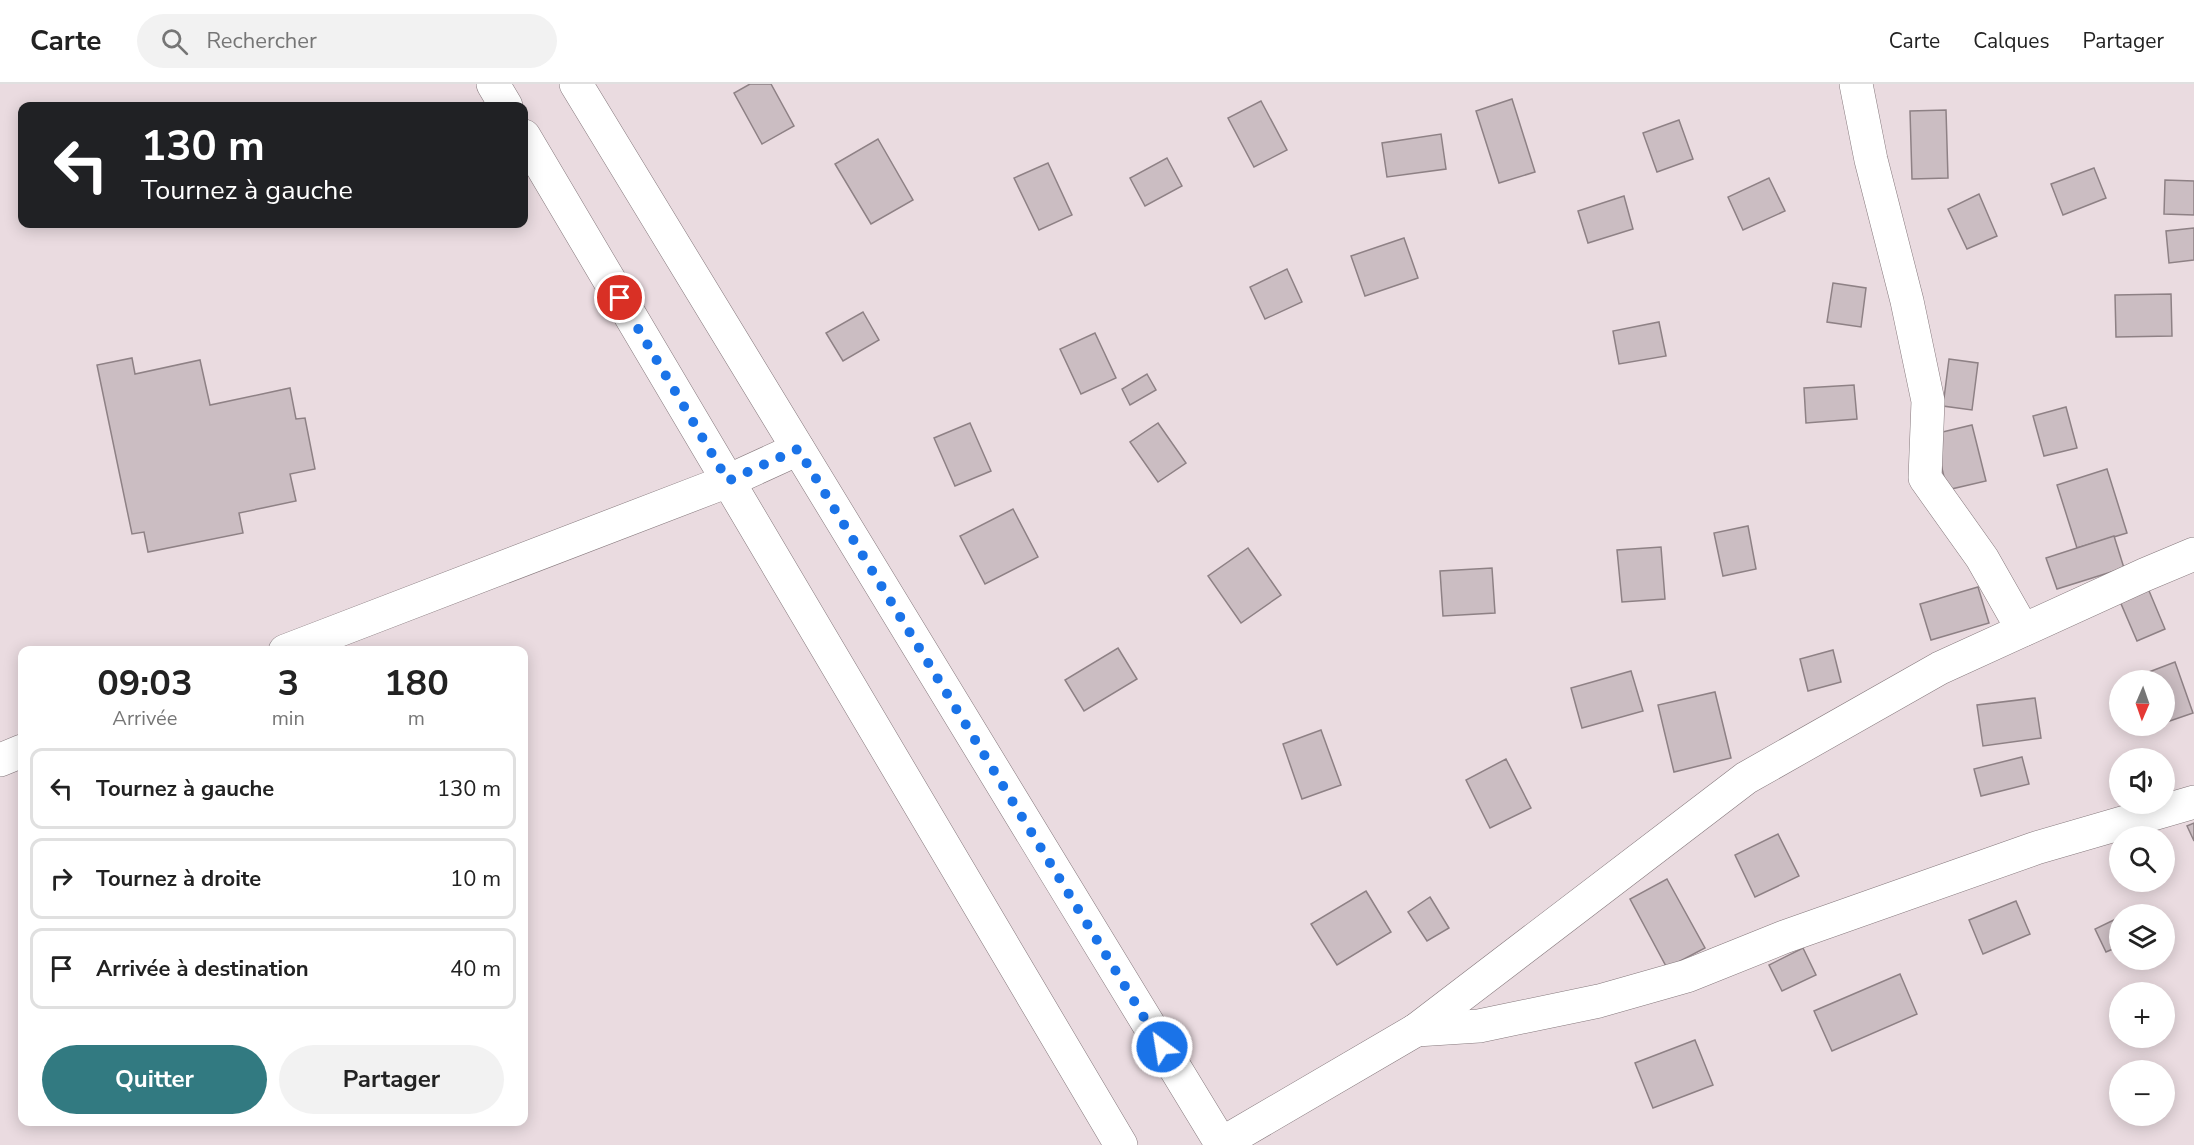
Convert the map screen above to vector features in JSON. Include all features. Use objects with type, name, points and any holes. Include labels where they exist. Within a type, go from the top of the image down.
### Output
[{"type":"street","points":[[493,84],[504,102]]},
{"type":"street","points":[[576,84],[1222,1145],[1416,1030],[1746,778],[1940,668],[2194,554]]},
{"type":"street","points":[[1856,84],[1871,160],[1907,301],[1928,401],[1925,478],[1982,558],[2023,630]]},
{"type":"street","points":[[528,143],[1121,1145]]},
{"type":"street","points":[[298,646],[728,481],[798,449]]},
{"type":"street","points":[[0,760],[18,753]]},
{"type":"street","points":[[1416,1030],[1479,1026],[1599,1001],[1687,976],[1784,938],[2036,848],[2194,802]]},
{"type":"building","points":[[750,84],[771,84],[794,126],[762,144],[734,93]]},
{"type":"building","points":[[1512,99],[1535,172],[1499,183],[1476,111]]},
{"type":"building","points":[[1261,101],[1287,150],[1254,167],[1228,118]]},
{"type":"building","points":[[1946,110],[1948,178],[1912,179],[1910,111]]},
{"type":"building","points":[[1679,120],[1693,159],[1657,172],[1643,133]]},
{"type":"building","points":[[1441,134],[1446,169],[1387,177],[1382,143]]},
{"type":"building","points":[[878,139],[913,200],[871,224],[835,164]]},
{"type":"building","points":[[1167,158],[1182,186],[1145,206],[1130,178]]},
{"type":"building","points":[[1048,163],[1072,215],[1039,230],[1014,178]]},
{"type":"building","points":[[2094,168],[2106,198],[2063,215],[2051,184]]},
{"type":"building","points":[[1769,178],[1785,211],[1743,230],[1728,197]]},
{"type":"building","points":[[2165,180],[2194,181],[2194,215],[2164,214]]},
{"type":"building","points":[[1979,194],[1997,236],[1967,249],[1948,209]]},
{"type":"building","points":[[1624,196],[1633,229],[1588,243],[1578,211]]},
{"type":"building","points":[[2194,228],[2194,260],[2169,263],[2166,231]]},
{"type":"building","points":[[1404,238],[1418,278],[1365,296],[1351,256]]},
{"type":"building","points":[[1287,269],[1302,302],[1265,319],[1250,287]]},
{"type":"building","points":[[1833,283],[1866,288],[1861,327],[1827,322]]},
{"type":"building","points":[[2171,294],[2172,336],[2116,337],[2115,295]]},
{"type":"building","points":[[863,312],[879,340],[843,361],[826,333]]},
{"type":"building","points":[[1659,322],[1666,356],[1619,364],[1613,331]]},
{"type":"building","points":[[1095,333],[1116,378],[1081,394],[1060,349]]},
{"type":"building","points":[[132,358],[135,374],[200,360],[210,405],[290,388],[296,419],[305,418],[315,469],[290,474],[296,501],[239,513],[243,533],[148,552],[144,532],[132,534],[97,365]]},
{"type":"building","points":[[1949,359],[1978,363],[1972,410],[1943,406]]},
{"type":"building","points":[[1147,374],[1156,390],[1130,405],[1122,389]]},
{"type":"building","points":[[1854,385],[1857,419],[1806,423],[1804,388]]},
{"type":"building","points":[[2066,407],[2077,448],[2044,456],[2033,416]]},
{"type":"building","points":[[970,423],[991,471],[955,486],[934,438]]},
{"type":"building","points":[[1158,423],[1186,463],[1158,482],[1130,442]]},
{"type":"building","points":[[1972,425],[1986,481],[1947,490],[1934,434]]},
{"type":"building","points":[[2107,469],[2127,533],[2077,548],[2057,485]]},
{"type":"building","points":[[1013,509],[1038,557],[985,584],[960,536]]},
{"type":"building","points":[[1748,526],[1756,569],[1723,576],[1714,533]]},
{"type":"building","points":[[2114,536],[2124,568],[2057,589],[2046,558]]},
{"type":"building","points":[[1661,547],[1665,599],[1622,602],[1617,550]]},
{"type":"building","points":[[1248,548],[1281,595],[1241,623],[1208,576]]},
{"type":"building","points":[[1492,568],[1495,613],[1443,616],[1440,571]]},
{"type":"building","points":[[2147,586],[2165,629],[2137,641],[2119,599]]},
{"type":"building","points":[[1978,587],[1989,623],[1931,640],[1920,604]]},
{"type":"building","points":[[1118,648],[1137,679],[1084,711],[1065,680]]},
{"type":"building","points":[[1833,650],[1841,682],[1808,691],[1800,659]]},
{"type":"building","points":[[2175,662],[2193,713],[2175,719],[2175,670],[2154,670]]},
{"type":"building","points":[[1631,671],[1643,711],[1582,728],[1571,688]]},
{"type":"building","points":[[1715,692],[1731,758],[1674,772],[1658,705]]},
{"type":"building","points":[[2035,698],[2041,738],[1983,746],[1977,705]]},
{"type":"building","points":[[1321,730],[1341,785],[1302,799],[1283,744]]},
{"type":"building","points":[[2022,757],[2029,784],[1981,796],[1974,769]]},
{"type":"building","points":[[1506,759],[1531,808],[1490,828],[1466,780]]},
{"type":"building","points":[[2194,823],[2194,841],[2187,826]]},
{"type":"building","points":[[1778,834],[1799,876],[1755,897],[1735,855]]},
{"type":"building","points":[[1667,879],[1705,948],[1667,968],[1630,899]]},
{"type":"building","points":[[1366,891],[1391,932],[1337,965],[1311,924]]},
{"type":"building","points":[[1430,897],[1449,928],[1427,941],[1408,912]]},
{"type":"building","points":[[2016,901],[2030,934],[1983,954],[1969,920]]},
{"type":"building","points":[[2109,922],[2109,951],[2106,952],[2095,929]]},
{"type":"building","points":[[1803,948],[1816,975],[1782,991],[1769,965]]},
{"type":"building","points":[[1900,974],[1917,1014],[1832,1051],[1814,1011]]},
{"type":"building","points":[[1695,1040],[1713,1085],[1653,1108],[1635,1063]]},
{"type":"route","points":[[620,298],[728,481],[798,449],[1162,1047]]}]
